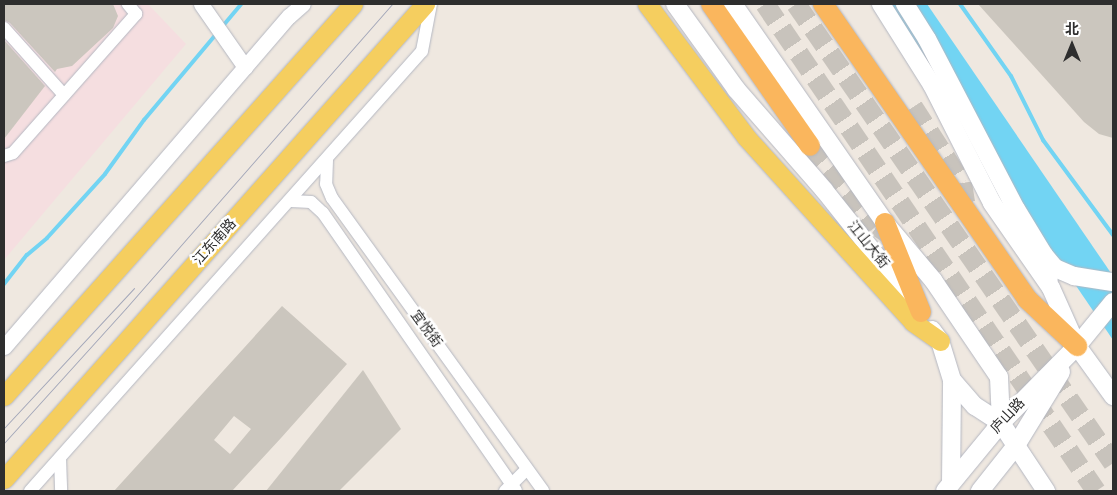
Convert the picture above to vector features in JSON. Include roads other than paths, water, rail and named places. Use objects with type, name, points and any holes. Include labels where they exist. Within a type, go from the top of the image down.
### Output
[{"type":"highway","points":[[711,4],[810,146]]},
{"type":"highway","points":[[823,4],[866,62],[1027,298],[1077,346]]},
{"type":"highway","points":[[840,4],[913,107]]},
{"type":"highway","points":[[885,223],[921,312]]},
{"type":"main road","points":[[4,396],[354,4]]},
{"type":"main road","name":"江东南路","points":[[4,479],[425,4]]},
{"type":"main road","points":[[647,4],[746,137],[912,322],[940,341]]},
{"type":"main road","name":"江山大街","points":[[676,4],[736,89],[824,190],[921,312],[940,341],[952,380],[975,406],[1001,423],[1015,447],[1046,491]]},
{"type":"main road","points":[[732,4],[885,223],[933,280],[999,377],[1001,423]]},
{"type":"main road","points":[[881,4],[932,85],[992,203],[1050,288],[1077,346],[1113,396]]},
{"type":"main road","points":[[905,4],[928,39],[1016,208],[1044,255],[1055,268],[1074,276],[1113,282]]},
{"type":"main road","points":[[1044,255],[1050,288]]},
{"type":"main road","name":"庐山路","points":[[948,487],[1001,423],[1077,346],[1113,302]]},
{"type":"main road","name":"庐山路","points":[[980,491],[1015,447],[1077,346]]},
{"type":"main road","points":[[948,487],[952,380]]},
{"type":"street","points":[[4,156],[13,153],[136,14],[128,4]]},
{"type":"street","points":[[4,347],[241,62],[303,4]]},
{"type":"street","points":[[30,491],[291,201],[422,51],[431,4]]},
{"type":"street","points":[[203,6],[241,62]]},
{"type":"street","points":[[4,28],[64,95]]},
{"type":"street","name":"宜悦街","points":[[327,160],[326,184],[332,198],[543,491]]},
{"type":"street","name":"宜悦街","points":[[291,201],[311,202],[323,213],[511,489]]},
{"type":"street","points":[[60,458],[61,491]]},
{"type":"street","points":[[511,489],[527,469]]},
{"type":"water","points":[[884,4],[927,4],[1113,276],[1113,340]]},
{"type":"waterway","points":[[222,27],[241,4]]},
{"type":"waterway","points":[[960,4],[1011,76],[1043,140],[1113,235]]},
{"type":"waterway","points":[[4,284],[27,255],[47,238],[105,174],[144,120],[217,33]]},
{"type":"tunnel","points":[[765,4],[1096,491]]},
{"type":"tunnel","points":[[796,4],[1113,463]]},
{"type":"tunnel","points":[[913,107],[962,183],[967,215]]},
{"type":"tunnel","points":[[810,146],[877,226],[894,238]]},
{"type":"tram line","points":[[4,443],[126,308],[392,4]]},
{"type":"tram line","points":[[4,428],[134,288]]}]
